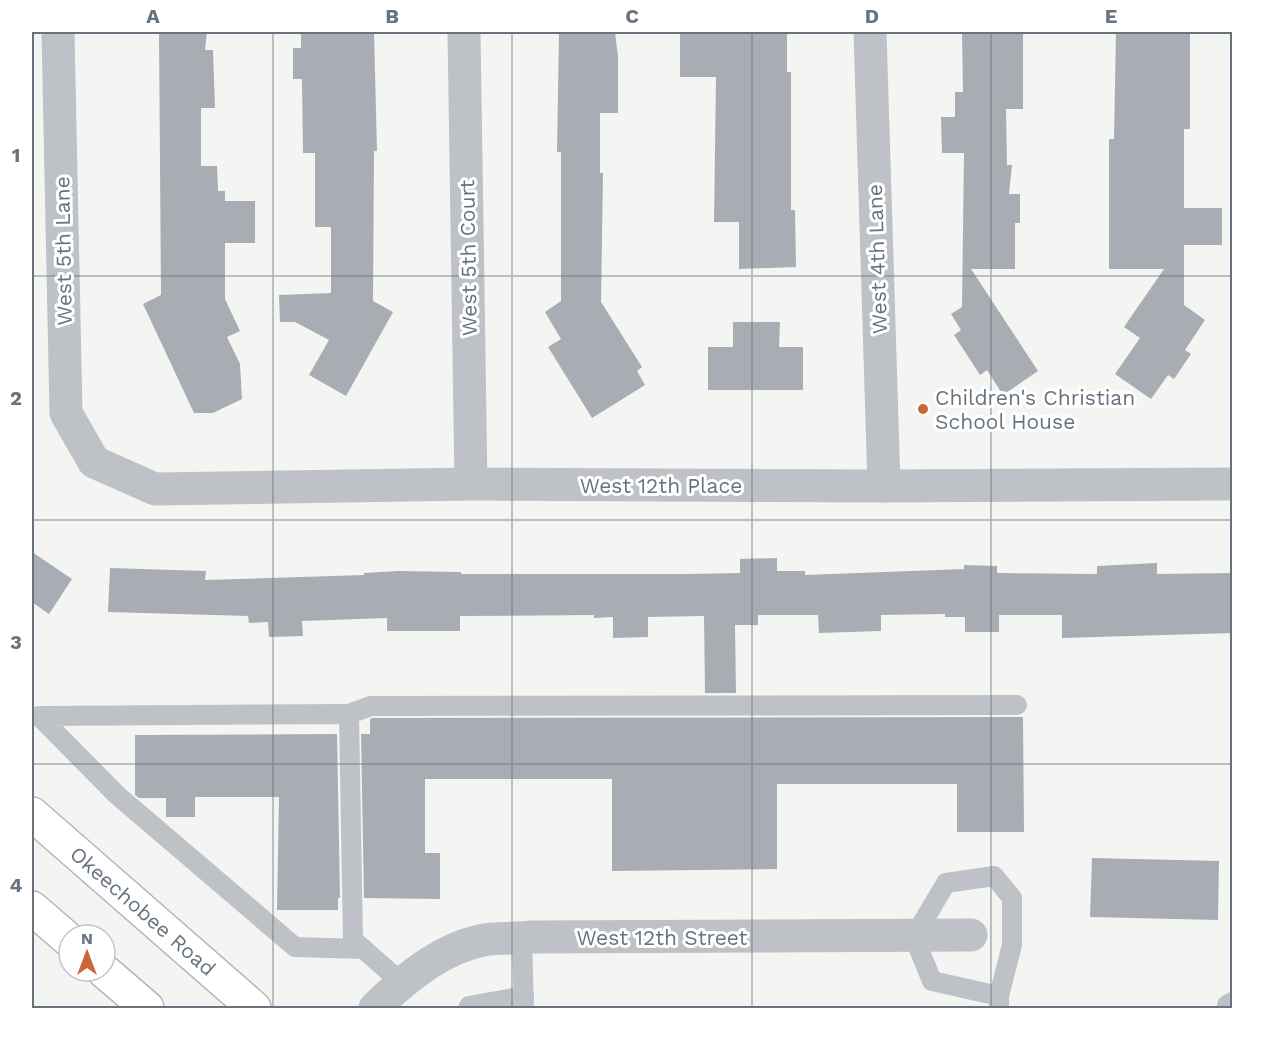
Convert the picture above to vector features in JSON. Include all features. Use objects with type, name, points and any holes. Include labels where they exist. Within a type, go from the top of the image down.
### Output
[{"type":"highway","name":"Okeechobee Road","points":[[32,814],[254,1008]]},
{"type":"highway","points":[[32,908],[57,930]]},
{"type":"highway","points":[[117,982],[147,1008]]},
{"type":"street","name":"West 5th Lane","points":[[58,32],[66,413],[94,462]]},
{"type":"street","name":"West 5th Court","points":[[464,32],[471,484]]},
{"type":"street","name":"West 4th Lane","points":[[870,32],[884,486]]},
{"type":"street","name":"West 12th Place","points":[[94,462],[155,489],[471,484],[884,486],[1233,484]]},
{"type":"street","name":"West 12th Street","points":[[375,1008],[401,982],[439,958],[479,941],[522,938],[972,935]]},
{"type":"lane","points":[[364,949],[295,947],[117,795],[39,716],[349,714],[371,706],[1017,705]]},
{"type":"lane","points":[[349,714],[353,940],[401,982]]},
{"type":"lane","points":[[994,876],[1012,898],[1012,945],[999,1002],[932,981],[914,937],[946,883],[994,876]]},
{"type":"lane","points":[[470,1008],[470,1006],[524,1002],[522,938]]},
{"type":"lane","points":[[1227,1008],[1227,1005],[1233,1002]]},
{"type":"building","points":[[159,32],[207,32],[205,50],[213,50],[215,108],[201,108],[201,166],[217,166],[218,191],[225,191],[225,201],[255,201],[255,243],[225,243],[225,299],[240,331],[227,337],[240,364],[242,399],[213,413],[194,413],[143,304],[161,295]]},
{"type":"building","points":[[301,32],[374,32],[377,151],[374,151],[373,301],[393,312],[346,396],[309,375],[329,340],[295,322],[280,322],[279,295],[331,293],[331,227],[315,227],[315,153],[303,153],[302,79],[293,79],[293,48],[301,48]]},
{"type":"building","points":[[559,32],[615,32],[618,57],[618,113],[600,113],[600,173],[603,173],[601,302],[642,367],[637,371],[645,385],[592,418],[548,347],[561,339],[545,312],[561,301],[561,152],[557,152]]},
{"type":"building","points":[[680,32],[787,32],[787,72],[791,72],[791,210],[795,210],[796,267],[739,269],[739,222],[714,222],[716,77],[680,77]]},
{"type":"building","points":[[962,32],[1023,32],[1023,109],[1006,109],[1007,165],[1012,165],[1009,194],[1020,194],[1020,223],[1015,223],[1015,269],[971,269],[1038,371],[1003,395],[987,370],[980,375],[954,335],[961,330],[951,314],[962,307],[964,153],[942,153],[941,117],[955,117],[955,92],[963,92]]},
{"type":"building","points":[[1116,32],[1190,32],[1190,129],[1184,129],[1184,208],[1222,208],[1222,245],[1184,245],[1184,305],[1205,320],[1185,350],[1191,354],[1174,379],[1168,375],[1151,399],[1115,374],[1140,338],[1124,327],[1164,269],[1109,269],[1109,139],[1114,139]]},
{"type":"building","points":[[733,322],[780,322],[779,347],[803,347],[803,390],[708,390],[708,347],[733,347]]},
{"type":"building","points":[[32,552],[72,579],[49,614],[32,602]]},
{"type":"building","points":[[777,558],[777,571],[805,571],[805,575],[964,569],[964,565],[997,566],[997,573],[1097,574],[1097,566],[1157,563],[1157,574],[1233,573],[1233,633],[1062,638],[1062,615],[999,615],[999,632],[965,632],[965,617],[945,617],[945,614],[881,615],[881,631],[819,633],[818,615],[758,615],[758,625],[735,625],[736,693],[705,693],[704,616],[648,617],[648,637],[613,638],[613,617],[594,618],[594,615],[460,616],[460,631],[387,631],[387,618],[302,621],[303,636],[269,637],[268,622],[249,623],[248,616],[108,612],[110,568],[206,571],[205,580],[364,575],[364,573],[398,571],[461,572],[461,574],[689,574],[740,573],[740,559]]},
{"type":"building","points":[[1023,717],[1024,832],[957,832],[957,784],[777,784],[777,869],[612,871],[612,779],[425,779],[425,853],[440,853],[440,899],[364,898],[361,734],[370,734],[370,719],[373,718]]},
{"type":"building","points":[[337,734],[340,898],[338,898],[338,910],[277,910],[279,797],[195,797],[195,817],[166,817],[166,798],[139,798],[135,795],[135,735]]},
{"type":"building","points":[[1092,858],[1219,861],[1218,920],[1090,917]]},
{"type":"place","name":"Children's Christian School House","points":[[923,409]]}]
